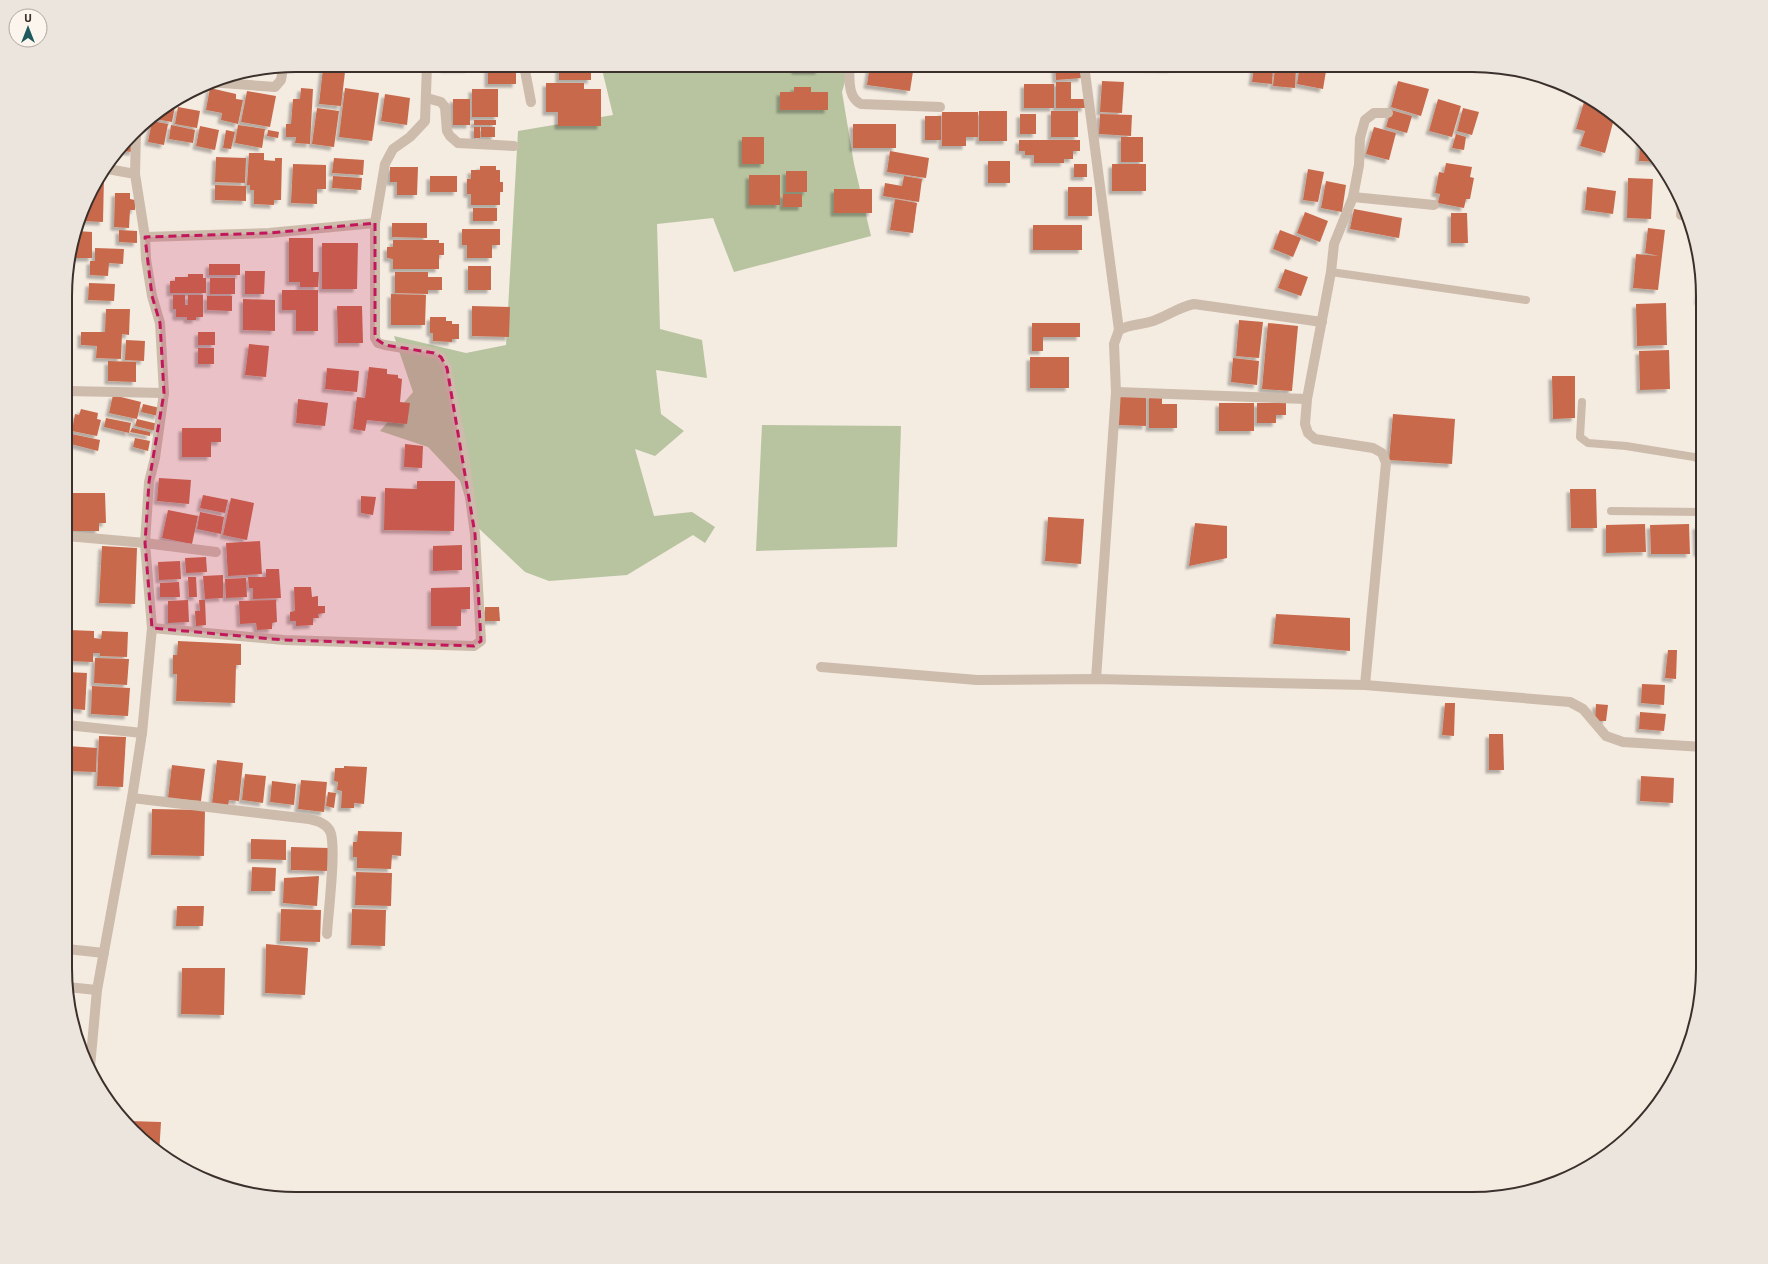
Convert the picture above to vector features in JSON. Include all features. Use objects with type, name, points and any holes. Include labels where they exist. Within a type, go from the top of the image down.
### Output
[{"type":"street","points":[[226,84],[275,88],[281,80],[282,72]]},
{"type":"street","points":[[152,628],[284,640],[474,646],[481,641],[475,534],[466,468],[446,368],[441,357],[434,353],[385,345],[378,343],[375,338],[376,223],[385,164],[393,149],[410,137],[425,121],[427,72]]},
{"type":"street","points":[[525,72],[531,102]]},
{"type":"street","points":[[849,72],[851,95],[854,100],[861,104],[940,107]]},
{"type":"street","points":[[1085,72],[1119,330],[1114,344],[1116,392],[1096,679]]},
{"type":"street","points":[[427,98],[441,102],[445,107],[446,131],[458,143],[514,146]]},
{"type":"street","points":[[1365,685],[1386,463],[1382,453],[1373,448],[1315,439],[1308,433],[1305,424],[1307,398],[1332,272],[1334,244],[1353,197],[1359,165],[1360,138],[1365,120],[1374,113],[1388,113]]},
{"type":"street","points":[[91,1058],[97,990],[132,798],[142,733],[152,628],[145,542],[149,482],[155,458],[164,393],[160,323],[152,296],[146,260],[145,237],[135,174],[136,140]]},
{"type":"street","points":[[112,170],[135,174]]},
{"type":"street","points":[[1353,197],[1434,205]]},
{"type":"street","points":[[145,237],[269,233],[376,223]]},
{"type":"street","points":[[1119,330],[1127,326],[1150,322],[1184,306],[1194,304],[1322,322]]},
{"type":"street","points":[[72,391],[164,393]]},
{"type":"street","points":[[1116,392],[1307,398]]},
{"type":"street","points":[[72,536],[145,542],[216,552]]},
{"type":"street","points":[[821,667],[977,680],[1096,679],[1365,685],[1570,702],[1583,709],[1606,736],[1623,742],[1696,747]]},
{"type":"street","points":[[72,726],[142,733]]},
{"type":"street","points":[[132,798],[321,822],[330,830],[333,845],[327,934]]},
{"type":"street","points":[[72,950],[104,953]]},
{"type":"street","points":[[73,988],[97,990]]},
{"type":"lane","points":[[1332,272],[1526,300]]},
{"type":"lane","points":[[1582,402],[1580,437],[1583,441],[1588,443],[1626,446],[1686,456],[1696,459]]},
{"type":"lane","points":[[1611,511],[1696,512]]},
{"type":"highlighted area","points":[[375,223],[375,338],[385,345],[434,353],[441,357],[447,368],[475,534],[481,641],[474,646],[284,640],[152,628],[145,543],[149,482],[164,393],[160,323],[152,296],[145,237],[269,233]]},
{"type":"green space","points":[[603,72],[848,72],[842,92],[854,164],[871,236],[734,272],[713,218],[657,224],[660,329],[702,340],[707,378],[656,370],[661,414],[684,431],[655,456],[635,449],[654,516],[692,512],[715,527],[705,543],[693,535],[627,575],[549,581],[525,572],[473,523],[460,481],[428,447],[380,431],[413,392],[394,336],[466,353],[506,345],[518,131],[613,115]]},
{"type":"green space","points":[[762,425],[901,426],[897,547],[756,551]]},
{"type":"building","points":[[323,72],[345,72],[341,106],[319,104]]},
{"type":"building","points":[[488,72],[516,72],[516,84],[488,84]]},
{"type":"building","points":[[559,72],[591,72],[591,80],[559,80]]},
{"type":"building","points":[[869,72],[913,72],[910,91],[867,85]]},
{"type":"building","points":[[1055,72],[1082,72],[1082,78],[1056,80]]},
{"type":"building","points":[[1253,72],[1273,72],[1272,84],[1252,82]]},
{"type":"building","points":[[1275,72],[1296,72],[1295,88],[1273,86]]},
{"type":"building","points":[[1299,72],[1326,72],[1323,89],[1297,84]]},
{"type":"building","points":[[1102,81],[1124,82],[1122,113],[1100,112]]},
{"type":"building","points":[[1398,81],[1429,89],[1421,116],[1391,107]]},
{"type":"building","points":[[1056,82],[1071,82],[1071,99],[1085,99],[1085,108],[1056,108]]},
{"type":"building","points":[[546,83],[584,83],[584,89],[601,89],[601,126],[558,126],[558,112],[546,112]]},
{"type":"building","points":[[1024,84],[1054,84],[1054,108],[1024,108]]},
{"type":"building","points":[[794,87],[811,87],[811,92],[828,92],[828,110],[780,110],[780,92],[794,92]]},
{"type":"building","points":[[212,88],[236,94],[236,99],[243,100],[238,124],[221,120],[222,113],[206,110],[210,89]]},
{"type":"building","points":[[301,88],[313,89],[310,144],[295,143],[296,137],[286,137],[286,124],[291,124],[293,99],[300,99]]},
{"type":"building","points":[[345,88],[379,93],[372,141],[339,137]]},
{"type":"building","points":[[472,89],[498,89],[498,117],[472,117]]},
{"type":"building","points":[[247,91],[276,96],[270,127],[241,122]]},
{"type":"building","points":[[385,94],[410,98],[407,125],[381,121]]},
{"type":"building","points":[[453,99],[470,99],[470,125],[453,125]]},
{"type":"building","points":[[1438,99],[1461,106],[1452,137],[1429,131]]},
{"type":"building","points":[[1584,102],[1613,122],[1605,153],[1580,146],[1585,131],[1576,129]]},
{"type":"building","points":[[178,107],[200,111],[197,128],[175,124]]},
{"type":"building","points":[[175,108],[172,122],[158,119]]},
{"type":"building","points":[[317,108],[339,111],[334,147],[312,144]]},
{"type":"building","points":[[1463,108],[1479,112],[1472,135],[1457,131]]},
{"type":"building","points":[[1391,110],[1412,116],[1407,133],[1386,127]]},
{"type":"building","points":[[979,111],[1007,111],[1007,141],[979,141]]},
{"type":"building","points":[[1051,111],[1078,111],[1078,137],[1051,137]]},
{"type":"building","points":[[942,112],[978,112],[978,137],[966,137],[966,146],[942,146]]},
{"type":"building","points":[[1020,114],[1036,114],[1036,134],[1020,134]]},
{"type":"building","points":[[1100,114],[1132,115],[1131,136],[1099,134]]},
{"type":"building","points":[[925,116],[941,116],[941,140],[925,140]]},
{"type":"building","points":[[474,120],[496,120],[496,125],[474,125]]},
{"type":"building","points":[[156,122],[168,124],[164,145],[148,142],[151,125]]},
{"type":"building","points":[[853,124],[896,124],[896,148],[853,148]]},
{"type":"building","points":[[171,125],[195,130],[193,143],[169,139]]},
{"type":"building","points":[[238,125],[265,129],[262,148],[235,143]]},
{"type":"building","points":[[200,126],[219,130],[215,150],[196,146]]},
{"type":"building","points":[[474,127],[480,127],[480,138],[474,138]]},
{"type":"building","points":[[481,127],[495,127],[495,137],[481,137]]},
{"type":"building","points":[[1374,127],[1396,133],[1389,160],[1366,154]]},
{"type":"building","points":[[226,130],[235,132],[231,149],[223,148]]},
{"type":"building","points":[[268,130],[279,132],[278,138],[267,136]]},
{"type":"building","points":[[1456,134],[1466,137],[1464,150],[1452,148]]},
{"type":"building","points":[[742,137],[764,137],[764,164],[742,164]]},
{"type":"building","points":[[1121,137],[1143,137],[1143,162],[1121,162]]},
{"type":"building","points":[[1019,140],[1080,140],[1080,151],[1073,151],[1073,159],[1064,159],[1064,163],[1034,163],[1034,155],[1025,155],[1025,151],[1019,151]]},
{"type":"building","points":[[134,142],[133,152],[125,151]]},
{"type":"building","points":[[1640,148],[1651,162],[1639,161]]},
{"type":"building","points":[[890,151],[929,158],[926,178],[887,172]]},
{"type":"building","points":[[249,153],[264,153],[264,160],[275,161],[275,158],[282,158],[281,200],[274,200],[274,205],[254,204],[254,190],[250,190],[250,185],[247,185]]},
{"type":"building","points":[[216,157],[246,158],[245,183],[215,182]]},
{"type":"building","points":[[334,158],[364,160],[363,175],[332,173]]},
{"type":"building","points":[[988,161],[1010,161],[1010,183],[988,183]]},
{"type":"building","points":[[1446,163],[1472,167],[1470,177],[1474,178],[1470,199],[1466,199],[1464,208],[1438,203],[1440,194],[1435,193],[1439,172],[1444,173]]},
{"type":"building","points":[[293,164],[326,165],[326,189],[317,189],[317,204],[291,203]]},
{"type":"building","points":[[1074,164],[1087,164],[1087,177],[1074,177]]},
{"type":"building","points":[[1112,164],[1146,164],[1146,191],[1112,191]]},
{"type":"building","points":[[480,166],[496,166],[496,170],[500,170],[500,182],[503,182],[503,192],[500,192],[500,205],[471,205],[471,194],[467,194],[467,179],[471,179],[471,170],[480,170]]},
{"type":"building","points":[[390,167],[418,167],[417,195],[397,195],[397,182],[390,182]]},
{"type":"building","points":[[1308,169],[1324,172],[1318,202],[1303,200]]},
{"type":"building","points":[[786,171],[807,171],[807,192],[786,192]]},
{"type":"building","points":[[749,175],[780,175],[780,205],[749,205]]},
{"type":"building","points":[[333,176],[362,178],[361,190],[332,188]]},
{"type":"building","points":[[430,176],[457,176],[457,192],[430,192]]},
{"type":"building","points":[[904,176],[922,179],[919,202],[883,196],[885,183],[902,186]]},
{"type":"building","points":[[1628,178],[1653,179],[1651,219],[1627,218]]},
{"type":"building","points":[[104,181],[103,222],[85,221],[95,197]]},
{"type":"building","points":[[1326,181],[1346,185],[1342,212],[1321,208]]},
{"type":"building","points":[[215,185],[246,186],[246,201],[215,200]]},
{"type":"building","points":[[1068,187],[1092,187],[1092,216],[1068,216]]},
{"type":"building","points":[[1587,187],[1616,191],[1613,214],[1585,210]]},
{"type":"building","points":[[834,189],[872,189],[872,213],[834,213]]},
{"type":"building","points":[[115,193],[130,193],[130,199],[135,200],[135,210],[130,210],[129,228],[114,227]]},
{"type":"building","points":[[783,194],[802,194],[802,207],[783,207]]},
{"type":"building","points":[[895,199],[917,203],[913,233],[890,230]]},
{"type":"building","points":[[473,208],[497,208],[497,221],[473,221]]},
{"type":"building","points":[[1354,209],[1402,218],[1399,238],[1350,229]]},
{"type":"building","points":[[1305,212],[1328,221],[1320,242],[1297,233]]},
{"type":"building","points":[[1451,213],[1467,213],[1468,243],[1451,243]]},
{"type":"building","points":[[392,223],[427,223],[427,238],[392,237]]},
{"type":"building","points":[[1033,225],[1082,225],[1082,250],[1033,250]]},
{"type":"building","points":[[1648,228],[1665,230],[1658,290],[1633,288],[1636,254],[1659,256],[1645,253]]},
{"type":"building","points":[[462,229],[500,229],[500,245],[492,245],[492,258],[467,258],[467,245],[462,245]]},
{"type":"building","points":[[119,230],[137,231],[137,243],[119,242]]},
{"type":"building","points":[[1280,230],[1301,238],[1293,257],[1273,249]]},
{"type":"building","points":[[82,231],[92,232],[92,258],[75,258]]},
{"type":"building","points":[[289,238],[313,238],[313,272],[319,272],[318,287],[300,287],[300,282],[289,282]]},
{"type":"building","points":[[393,240],[439,240],[439,243],[444,243],[444,255],[439,255],[439,269],[393,269],[393,259],[387,258],[387,247],[393,247]]},
{"type":"building","points":[[322,243],[358,243],[357,289],[322,289]]},
{"type":"building","points":[[95,248],[124,249],[123,264],[109,263],[108,276],[90,275],[90,261],[95,261]]},
{"type":"building","points":[[209,264],[240,264],[240,275],[209,275]]},
{"type":"building","points":[[468,266],[491,266],[491,290],[468,290]]},
{"type":"building","points":[[1285,269],[1308,277],[1301,296],[1278,288]]},
{"type":"building","points":[[245,271],[265,271],[264,294],[245,294]]},
{"type":"building","points":[[395,272],[428,272],[428,277],[442,277],[442,290],[428,290],[428,294],[395,293]]},
{"type":"building","points":[[188,274],[203,274],[203,278],[206,278],[206,293],[170,293],[170,281],[175,281],[175,277],[188,277]]},
{"type":"building","points":[[210,278],[235,278],[235,294],[210,294]]},
{"type":"building","points":[[89,283],[115,284],[114,301],[88,300]]},
{"type":"building","points":[[282,290],[318,290],[318,331],[296,331],[296,310],[282,310]]},
{"type":"building","points":[[391,294],[426,295],[425,325],[391,325]]},
{"type":"building","points":[[173,295],[185,295],[185,305],[188,305],[188,295],[203,295],[203,317],[196,317],[196,320],[187,320],[187,317],[176,317],[176,309],[173,309]]},
{"type":"building","points":[[207,296],[232,296],[232,311],[207,310]]},
{"type":"building","points":[[243,299],[275,300],[275,331],[243,330]]},
{"type":"building","points":[[1666,303],[1667,345],[1637,346],[1636,304]]},
{"type":"building","points":[[337,306],[362,306],[363,343],[338,343]]},
{"type":"building","points":[[472,306],[510,307],[509,337],[472,336]]},
{"type":"building","points":[[106,309],[130,309],[129,335],[122,334],[121,359],[96,358],[97,346],[81,345],[81,332],[105,332]]},
{"type":"building","points":[[430,317],[446,317],[446,321],[452,321],[452,324],[459,324],[459,339],[452,339],[452,342],[433,341],[433,333],[430,333]]},
{"type":"building","points":[[1239,320],[1263,322],[1259,358],[1236,356]]},
{"type":"building","points":[[1032,323],[1080,323],[1080,337],[1043,337],[1043,351],[1032,351]]},
{"type":"building","points":[[1268,323],[1298,326],[1292,391],[1262,389]]},
{"type":"building","points":[[198,332],[215,332],[215,345],[198,345]]},
{"type":"building","points":[[126,340],[145,341],[144,361],[125,360]]},
{"type":"building","points":[[249,344],[269,346],[266,377],[245,375]]},
{"type":"building","points":[[198,348],[214,348],[214,364],[198,364]]},
{"type":"building","points":[[1669,350],[1670,389],[1640,390],[1639,351]]},
{"type":"building","points":[[1030,357],[1069,357],[1069,388],[1030,388]]},
{"type":"building","points":[[1233,358],[1259,361],[1257,385],[1231,382]]},
{"type":"building","points":[[108,361],[136,362],[136,382],[108,381]]},
{"type":"building","points":[[369,367],[387,369],[387,374],[398,375],[398,378],[402,379],[400,402],[410,403],[407,424],[367,420],[365,431],[353,429],[357,397],[365,398]]},
{"type":"building","points":[[327,368],[359,371],[357,392],[325,389]]},
{"type":"building","points":[[1552,376],[1575,376],[1575,418],[1553,419]]},
{"type":"building","points":[[1149,394],[1162,394],[1162,404],[1177,404],[1177,428],[1149,428]]},
{"type":"building","points":[[113,395],[141,402],[137,419],[109,413]]},
{"type":"building","points":[[1120,395],[1146,395],[1146,426],[1119,425]]},
{"type":"building","points":[[298,399],[328,403],[325,426],[296,423]]},
{"type":"building","points":[[1219,403],[1254,403],[1254,431],[1219,431]]},
{"type":"building","points":[[1257,403],[1286,403],[1286,415],[1276,415],[1276,423],[1257,423]]},
{"type":"building","points":[[143,404],[160,408],[158,416],[141,412]]},
{"type":"building","points":[[81,409],[98,413],[97,419],[101,420],[97,436],[72,431],[75,414],[79,415]]},
{"type":"building","points":[[1393,414],[1455,419],[1452,464],[1389,460]]},
{"type":"building","points":[[106,418],[131,423],[129,433],[104,427]]},
{"type":"building","points":[[137,419],[158,424],[156,431],[135,426]]},
{"type":"building","points":[[132,428],[150,432],[150,436],[130,432]]},
{"type":"building","points":[[182,428],[221,428],[221,442],[211,442],[211,457],[182,457]]},
{"type":"building","points":[[72,434],[100,440],[98,451],[72,444]]},
{"type":"building","points":[[135,438],[150,441],[148,451],[133,447]]},
{"type":"building","points":[[405,444],[423,446],[422,468],[404,467]]},
{"type":"building","points":[[159,478],[191,480],[189,504],[157,501]]},
{"type":"building","points":[[417,481],[455,481],[454,531],[384,530],[385,488],[417,489]]},
{"type":"building","points":[[1570,489],[1596,489],[1597,528],[1571,528]]},
{"type":"building","points":[[72,493],[105,493],[106,523],[99,523],[99,531],[72,531]]},
{"type":"building","points":[[203,495],[228,500],[225,513],[200,508]]},
{"type":"building","points":[[361,496],[376,497],[373,515],[361,513]]},
{"type":"building","points":[[231,498],[254,503],[247,540],[223,535]]},
{"type":"building","points":[[168,510],[198,516],[192,544],[162,538]]},
{"type":"building","points":[[200,512],[224,517],[221,534],[197,529]]},
{"type":"building","points":[[1048,517],[1084,519],[1081,564],[1045,561]]},
{"type":"building","points":[[1195,523],[1227,526],[1227,558],[1189,566]]},
{"type":"building","points":[[1645,524],[1646,552],[1606,553],[1606,525]]},
{"type":"building","points":[[1689,524],[1690,554],[1651,554],[1650,525]]},
{"type":"building","points":[[260,541],[262,574],[228,576],[226,543]]},
{"type":"building","points":[[462,545],[462,570],[433,571],[433,546]]},
{"type":"building","points":[[102,546],[137,548],[135,604],[99,603]]},
{"type":"building","points":[[206,557],[207,572],[186,573],[185,558]]},
{"type":"building","points":[[180,561],[181,579],[159,580],[158,562]]},
{"type":"building","points":[[266,569],[279,569],[281,598],[253,599],[253,588],[249,588],[248,577],[266,577]]},
{"type":"building","points":[[223,575],[223,598],[205,599],[203,576]]},
{"type":"building","points":[[188,577],[196,577],[197,597],[189,597]]},
{"type":"building","points":[[246,578],[247,597],[226,598],[225,579]]},
{"type":"building","points":[[179,582],[180,597],[160,597],[160,583]]},
{"type":"building","points":[[294,587],[311,587],[312,597],[318,596],[318,606],[325,606],[325,613],[318,614],[319,618],[313,618],[313,625],[296,626],[296,621],[290,621],[290,612],[295,611]]},
{"type":"building","points":[[470,587],[470,609],[461,609],[461,626],[431,626],[431,588]]},
{"type":"building","points":[[188,600],[189,622],[168,623],[168,601]]},
{"type":"building","points":[[199,600],[205,600],[206,625],[196,626],[195,611],[200,611]]},
{"type":"building","points":[[276,600],[277,622],[272,623],[272,629],[257,630],[256,623],[240,624],[239,601]]},
{"type":"building","points":[[485,607],[499,607],[500,621],[485,621]]},
{"type":"building","points":[[1276,614],[1350,618],[1350,651],[1273,644]]},
{"type":"building","points":[[72,630],[94,631],[94,638],[101,639],[102,631],[128,632],[127,657],[100,656],[100,653],[93,653],[93,662],[72,661]]},
{"type":"building","points":[[178,641],[241,644],[241,665],[236,665],[235,703],[176,701],[177,674],[173,674],[173,655],[177,655]]},
{"type":"building","points":[[1668,650],[1677,650],[1676,679],[1665,678]]},
{"type":"building","points":[[95,658],[129,659],[127,685],[94,683]]},
{"type":"building","points":[[72,672],[87,673],[85,710],[72,709]]},
{"type":"building","points":[[1642,684],[1665,685],[1664,705],[1641,703]]},
{"type":"building","points":[[92,686],[130,688],[128,716],[91,714]]},
{"type":"building","points":[[1445,703],[1455,703],[1454,736],[1442,735]]},
{"type":"building","points":[[1596,704],[1608,705],[1606,721],[1595,721]]},
{"type":"building","points":[[1640,712],[1666,714],[1664,731],[1639,729]]},
{"type":"building","points":[[1489,734],[1503,734],[1504,770],[1489,770]]},
{"type":"building","points":[[99,736],[126,737],[123,787],[97,786]]},
{"type":"building","points":[[72,746],[97,748],[96,772],[72,771]]},
{"type":"building","points":[[217,760],[243,763],[239,801],[229,800],[228,806],[212,804]]},
{"type":"building","points":[[172,765],[205,769],[201,801],[168,798]]},
{"type":"building","points":[[344,766],[367,767],[364,804],[354,803],[354,808],[341,808],[342,791],[337,790],[338,782],[334,781],[335,768],[344,768]]},
{"type":"building","points":[[245,774],[266,776],[263,803],[242,800]]},
{"type":"building","points":[[1641,776],[1674,778],[1673,803],[1640,801]]},
{"type":"building","points":[[301,780],[327,782],[324,812],[298,809]]},
{"type":"building","points":[[272,781],[296,784],[294,805],[270,802]]},
{"type":"building","points":[[328,792],[336,793],[334,808],[326,806]]},
{"type":"building","points":[[152,809],[205,810],[204,856],[151,855]]},
{"type":"building","points":[[358,831],[402,832],[401,856],[392,855],[391,869],[357,868],[357,857],[353,857],[353,842],[357,842]]},
{"type":"building","points":[[251,839],[286,840],[286,860],[251,859]]},
{"type":"building","points":[[291,847],[329,848],[328,871],[291,870]]},
{"type":"building","points":[[252,867],[276,868],[275,891],[251,891]]},
{"type":"building","points":[[356,872],[392,873],[391,906],[355,905]]},
{"type":"building","points":[[319,876],[317,906],[283,903],[284,878]]},
{"type":"building","points":[[177,906],[204,906],[203,926],[176,926]]},
{"type":"building","points":[[281,909],[321,910],[320,942],[280,941]]},
{"type":"building","points":[[352,909],[386,910],[385,946],[351,945]]},
{"type":"building","points":[[266,944],[308,948],[305,995],[265,993]]},
{"type":"building","points":[[182,968],[225,968],[224,1015],[181,1014]]},
{"type":"building","points":[[133,1121],[161,1122],[160,1146]]}]
